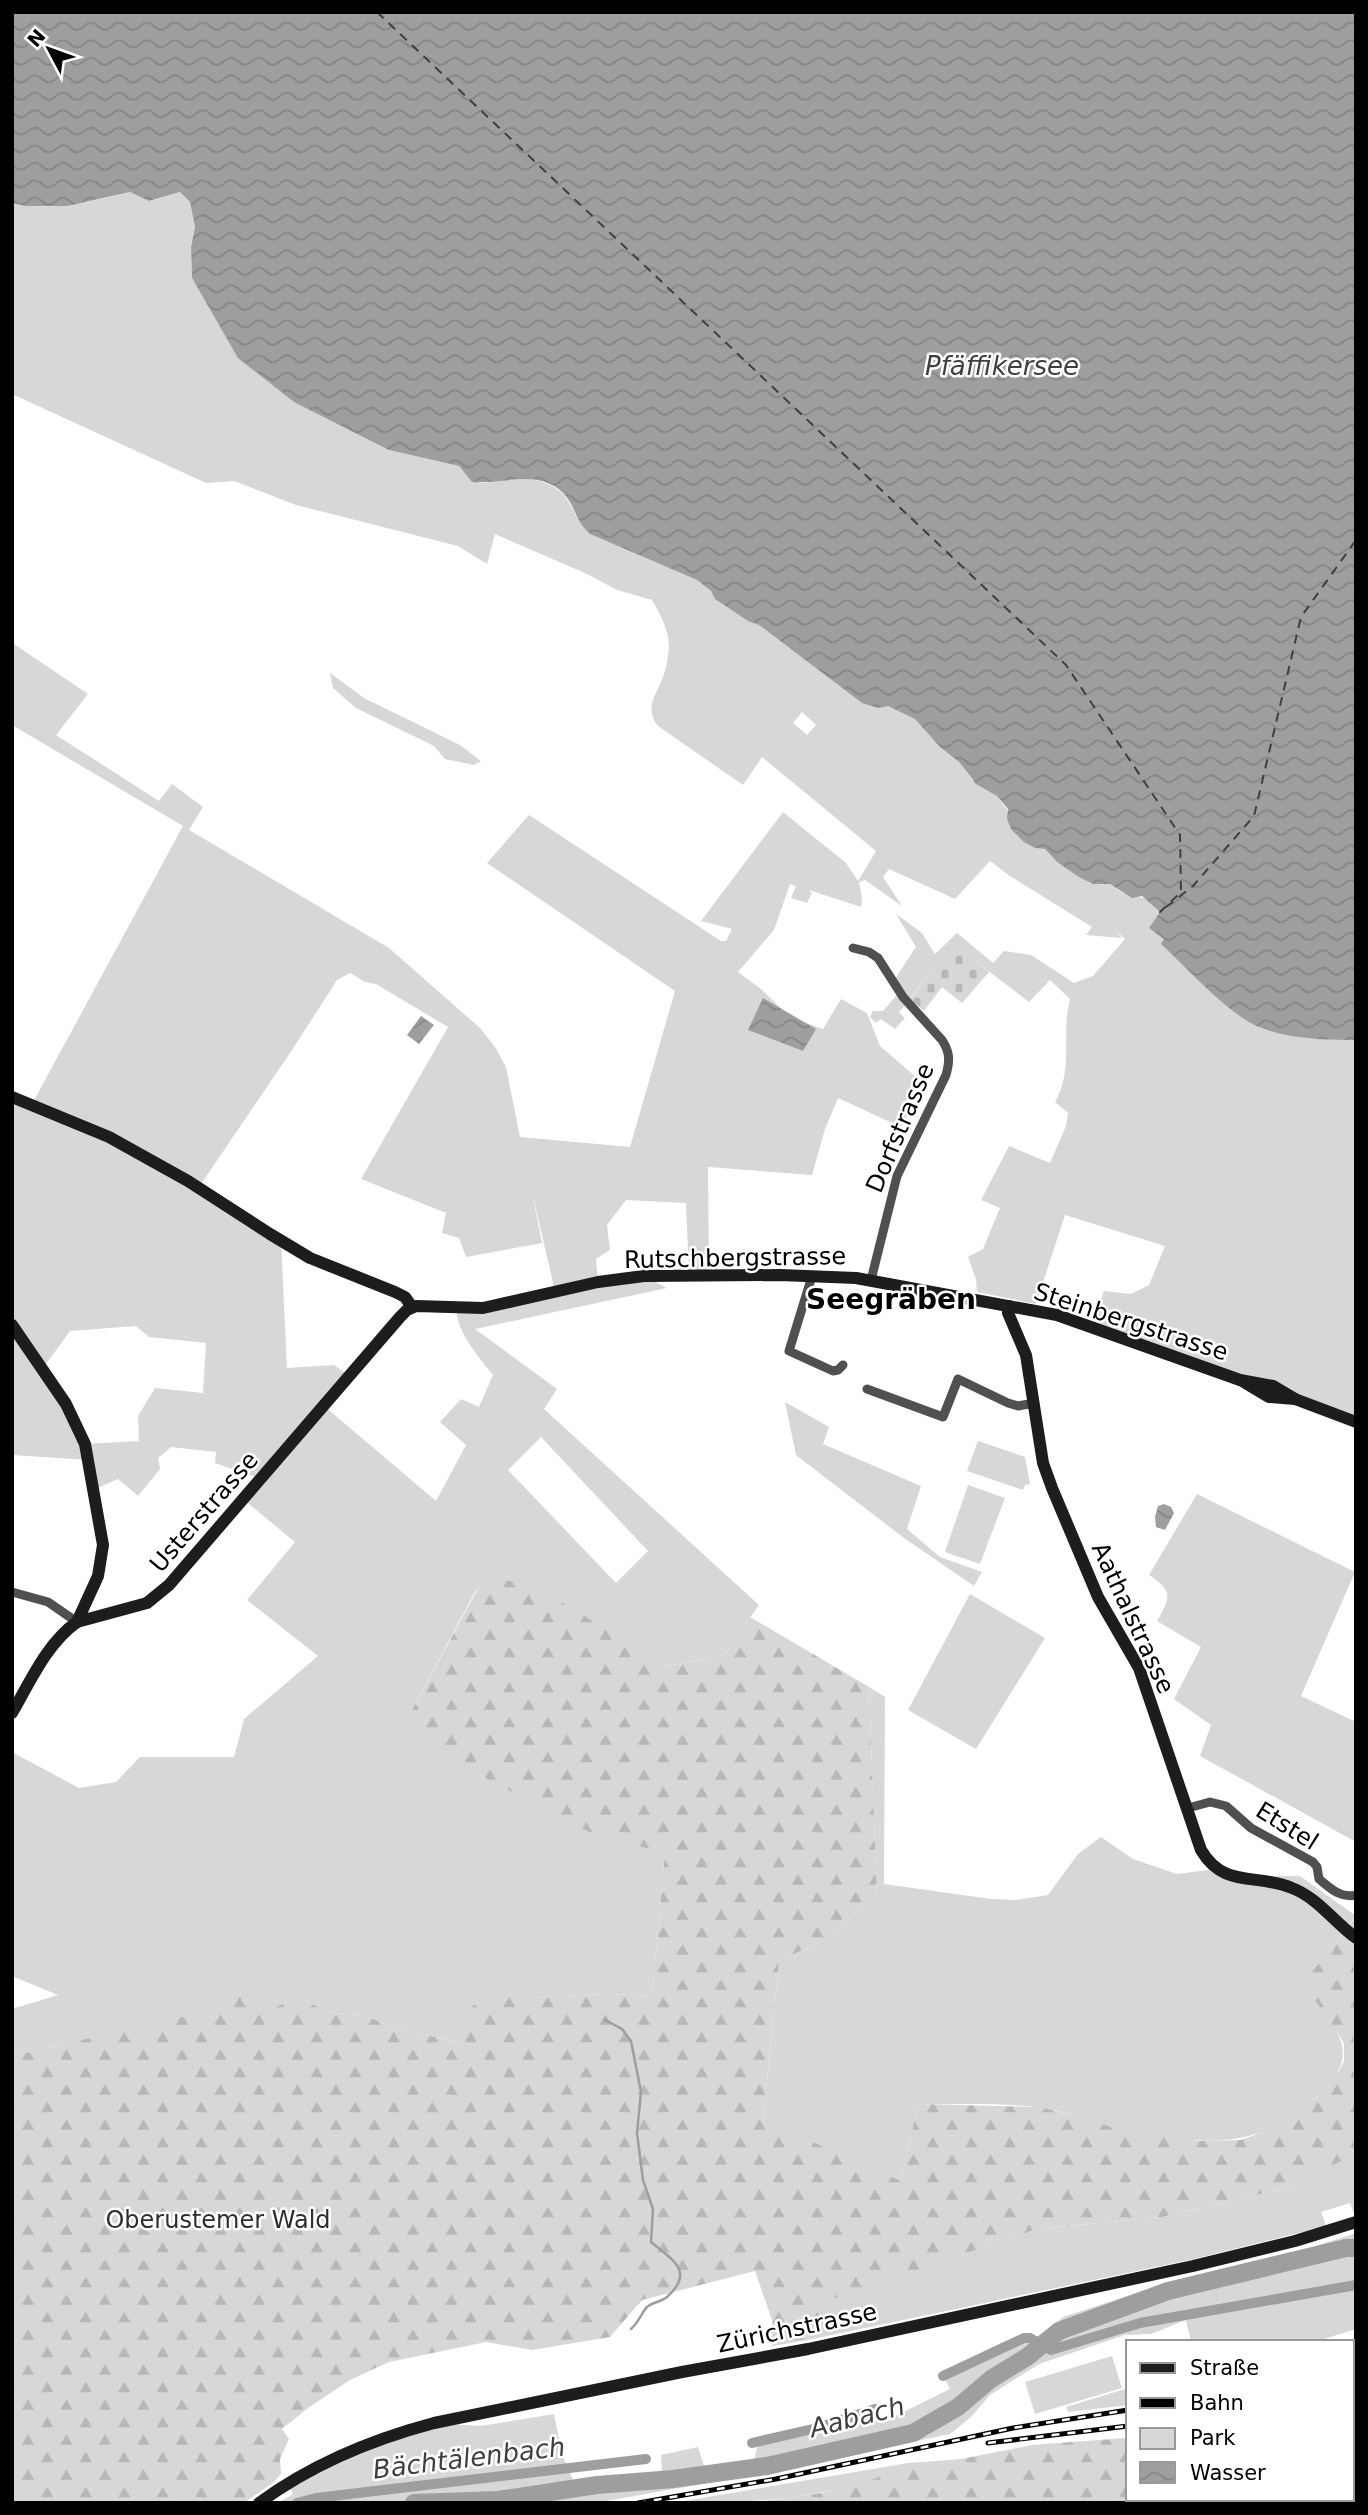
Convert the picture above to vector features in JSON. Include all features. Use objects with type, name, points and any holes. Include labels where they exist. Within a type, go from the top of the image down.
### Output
[{"type":"street","name":"Dorfstrasse","points":[[853,948],[869,952],[878,958],[903,997],[943,1040],[949,1059],[946,1075],[897,1176],[871,1280]]},
{"type":"street","points":[[12,1097],[109,1137],[149,1158],[310,1258],[396,1292],[405,1297],[412,1307]]},
{"type":"street","name":"Rutschbergstrasse","points":[[412,1307],[483,1308],[598,1282],[644,1276],[812,1276],[871,1280],[1009,1306]]},
{"type":"street","points":[[812,1276],[789,1351],[833,1371],[842,1365]]},
{"type":"street","name":"Steinbergstrasse","points":[[1009,1306],[1075,1321],[1240,1380],[1273,1386],[1295,1399],[1356,1422]]},
{"type":"street","name":"Aathalstrasse","points":[[1009,1306],[1008,1313],[1026,1355],[1043,1463],[1098,1597],[1139,1668],[1201,1850],[1216,1869],[1225,1874],[1292,1887],[1316,1903],[1356,1938]]},
{"type":"street","name":"Usterstrasse","points":[[12,1713],[51,1648],[68,1628],[77,1622],[147,1603],[169,1585],[400,1317],[412,1307]]},
{"type":"street","points":[[12,1325],[66,1404],[81,1432],[89,1460],[103,1545],[102,1561],[77,1622],[48,1602],[12,1592]]},
{"type":"street","points":[[867,1389],[943,1417],[958,1379],[1008,1403],[1018,1406],[1034,1403]]},
{"type":"street","name":"Etstel","points":[[1188,1808],[1210,1802],[1226,1806],[1251,1829],[1313,1862],[1317,1867],[1319,1879],[1330,1888],[1342,1896],[1356,1895]]},
{"type":"street","name":"Zürichstrasse","points":[[259,2503],[316,2466],[343,2453],[434,2423],[808,2349],[1193,2266],[1356,2222]]},
{"type":"green space","points":[[130,192],[150,201],[180,192],[190,202],[195,227],[191,247],[192,278],[226,334],[389,450],[459,466],[470,478],[481,483],[517,478],[541,481],[554,487],[566,497],[590,534],[697,580],[862,703],[888,706],[916,719],[940,747],[959,762],[972,780],[997,796],[1035,848],[1045,849],[1057,862],[1092,884],[1110,884],[1123,893],[1147,899],[1160,912],[1164,940],[1162,944],[1241,1017],[1282,1034],[1356,1040],[1356,1422],[1091,1326],[1104,1291],[1131,1294],[1149,1285],[1165,1246],[1065,1215],[1036,1304],[977,1292],[976,1279],[968,1257],[983,1249],[1000,1208],[981,1200],[1009,1146],[1050,1163],[1066,1126],[1068,1113],[1055,1102],[1061,1090],[1066,1064],[1070,999],[1050,980],[1029,1002],[953,944],[907,1002],[893,982],[916,947],[896,914],[922,933],[935,954],[957,933],[993,963],[1004,951],[1031,955],[1074,983],[1093,976],[1125,939],[1115,930],[1122,938],[1086,935],[1092,927],[990,861],[955,899],[889,869],[883,877],[902,906],[865,880],[859,882],[861,907],[809,890],[812,893],[807,903],[791,898],[796,886],[790,884],[774,930],[738,972],[761,989],[790,1017],[823,1029],[841,999],[867,1013],[880,1046],[924,1084],[901,1127],[838,1098],[825,1129],[812,1175],[708,1167],[709,1275],[689,1275],[686,1203],[626,1200],[607,1225],[610,1250],[596,1259],[598,1282],[644,1276],[667,1288],[475,1329],[557,1389],[544,1409],[759,1605],[724,1655],[667,1666],[609,1632],[490,1578],[475,1592],[406,1721],[593,1833],[665,1853],[652,1996],[608,1994],[535,1997],[504,1986],[463,2043],[397,2029],[364,2015],[334,2013],[297,1998],[273,2008],[227,2007],[12,2056],[12,2009],[58,1995],[12,1976],[12,1752],[79,1788],[116,1782],[140,1757],[234,1757],[244,1719],[318,1656],[247,1600],[295,1542],[243,1499],[261,1479],[215,1463],[216,1452],[171,1447],[158,1458],[160,1469],[138,1496],[118,1479],[93,1490],[88,1460],[12,1455],[12,1097],[32,1104],[183,826],[12,725],[12,648],[14,644],[88,694],[56,735],[159,801],[172,784],[203,807],[189,830],[389,948],[480,1028],[506,1067],[520,1137],[630,1147],[675,991],[487,863],[529,815],[721,941],[726,941],[732,929],[701,921],[783,812],[846,863],[858,881],[876,851],[762,757],[743,785],[658,726],[651,709],[665,672],[669,641],[666,628],[652,600],[617,590],[495,534],[487,564],[458,546],[296,505],[234,481],[206,483],[12,394],[12,203],[57,206]],"holes":[[[802,712],[816,725],[807,735],[793,723]],[[350,973],[365,982],[376,984],[448,1027],[361,1179],[446,1213],[442,1233],[459,1238],[466,1257],[542,1243],[532,1192],[554,1287],[456,1309],[465,1336],[493,1375],[479,1407],[461,1399],[440,1422],[466,1445],[436,1501],[324,1406],[349,1376],[334,1365],[287,1368],[281,1241],[199,1187],[337,980]],[[136,1326],[149,1337],[206,1343],[203,1393],[155,1388],[138,1416],[139,1441],[85,1444],[43,1368],[70,1331]],[[541,1437],[648,1551],[616,1583],[508,1470]]]},
{"type":"green space","points":[[330,673],[364,698],[460,745],[481,761],[474,765],[445,759],[434,746],[356,708],[333,688]]},
{"type":"green space","points":[[953,943],[989,972],[962,1003],[942,987],[924,1011],[910,999]]},
{"type":"green space","points":[[896,996],[905,1005],[899,1012],[905,1018],[895,1029],[881,1019],[876,1023],[870,1017],[873,1011],[883,1011]]},
{"type":"green space","points":[[785,1402],[829,1427],[823,1444],[921,1486],[907,1529],[940,1557],[982,1572],[974,1586],[904,1538],[796,1455]]},
{"type":"green space","points":[[978,1441],[1025,1457],[1030,1484],[1025,1485],[1023,1490],[967,1471]]},
{"type":"green space","points":[[968,1485],[1005,1498],[980,1564],[945,1552]]},
{"type":"green space","points":[[1197,1494],[1355,1572],[1301,1696],[1356,1722],[1356,1842],[1200,1756],[1211,1725],[1174,1699],[1201,1647],[1157,1621],[1167,1601],[1167,1595],[1163,1586],[1149,1575]]},
{"type":"green space","name":"Oberustemer Wald","points":[[490,1577],[535,1586],[667,1666],[724,1655],[750,1617],[869,1687],[877,1896],[822,1941],[779,1961],[763,2120],[901,2181],[918,2104],[1041,2107],[1126,2131],[1200,2141],[1240,2140],[1255,2135],[1293,2115],[1318,2096],[1344,2061],[1344,2044],[1340,2036],[1303,1983],[1356,1917],[1356,2160],[1339,2162],[1291,2187],[1162,2217],[1037,2229],[826,2301],[808,2340],[772,2346],[772,2320],[755,2271],[642,2300],[610,2337],[532,2350],[486,2342],[389,2362],[350,2380],[282,2429],[289,2439],[280,2459],[281,2474],[244,2503],[12,2503],[12,2056],[226,2007],[244,1989],[273,2008],[297,1998],[334,2013],[364,2015],[397,2029],[463,2043],[473,2025],[470,2008],[504,1985],[535,1997],[608,1994],[652,1996],[665,1853],[593,1834],[478,1774],[406,1721],[476,1592]]},
{"type":"green space","points":[[970,1594],[1045,1638],[976,1749],[908,1710]]},
{"type":"green space","points":[[869,1687],[885,1697],[884,1884],[991,1899],[1016,1900],[1048,1895],[1078,1854],[1101,1837],[1133,1859],[1177,1874],[1216,1869],[1272,1882],[1276,1876],[1300,1876],[1356,1916],[1304,1983],[1341,2041],[1343,2054],[1340,2068],[1330,2083],[1297,2113],[1264,2131],[1230,2140],[1211,2141],[1119,2130],[1059,2112],[1026,2106],[918,2104],[901,2181],[763,2121],[779,1961],[822,1941],[877,1896]]},
{"type":"green space","points":[[1356,2160],[1356,2219],[1350,2203],[1321,2212],[1326,2226],[1194,2259],[808,2340],[825,2301],[1037,2229],[1162,2217],[1291,2187],[1339,2161]]},
{"type":"green space","points":[[1356,2234],[1356,2329],[1324,2340],[1191,2340],[1186,2320],[1151,2334],[1125,2335],[1039,2364],[990,2395],[971,2417],[950,2434],[774,2471],[596,2503],[278,2503],[293,2494],[287,2483],[434,2423],[480,2426],[554,2414],[562,2454],[573,2480],[654,2474],[754,2461],[759,2438],[823,2425],[874,2407],[881,2423],[950,2389],[943,2374],[1022,2337],[1030,2336],[1037,2340],[1063,2317],[1164,2284]]},
{"type":"green space","points":[[1112,2356],[1122,2388],[1035,2414],[1025,2382]]},
{"type":"green space","points":[[1126,2389],[1126,2405],[1068,2412],[1066,2407]]},
{"type":"green space","points":[[1354,2430],[1356,2503],[748,2503],[821,2493],[910,2469],[1032,2445],[1125,2438],[1126,2501],[1354,2501]]},
{"type":"green space","points":[[698,2447],[704,2466],[662,2472],[661,2455]]},
{"type":"green space","points":[[964,2459],[831,2491],[794,2497],[742,2502],[672,2503],[908,2463]]},
{"type":"water","name":"Pfäffikersee","points":[[12,12],[1356,12],[1356,1040],[1312,1039],[1281,1034],[1241,1017],[1161,944],[1164,939],[1149,928],[1160,912],[1142,896],[1132,898],[1110,884],[1093,884],[1057,862],[1045,849],[1035,848],[1024,842],[1011,829],[1007,819],[1008,809],[997,796],[976,784],[959,762],[940,747],[915,719],[888,706],[878,708],[862,703],[759,625],[748,621],[715,599],[711,591],[697,580],[590,534],[581,524],[567,498],[553,485],[530,479],[472,482],[459,466],[389,450],[294,402],[238,358],[192,278],[191,247],[195,227],[190,202],[180,192],[149,201],[130,192],[67,206],[26,206],[12,203]]},
{"type":"water","points":[[763,998],[816,1029],[803,1051],[748,1030]]},
{"type":"water","points":[[421,1016],[434,1025],[419,1044],[407,1035]]},
{"type":"water","points":[[1164,1504],[1171,1507],[1174,1513],[1165,1530],[1156,1527],[1155,1517],[1158,1506]]},
{"type":"waterway","points":[[605,2020],[622,2029],[631,2041],[641,2092],[637,2133],[643,2180],[653,2209],[651,2242],[672,2260],[680,2273],[680,2280],[675,2288],[665,2299],[647,2307],[631,2329]]},
{"type":"waterway","name":"Aabach","points":[[414,2503],[498,2500],[597,2485],[673,2479],[767,2466],[913,2433],[958,2407],[991,2379],[1027,2357],[1059,2331],[1168,2291],[1346,2248],[1356,2248]]},
{"type":"waterway","points":[[943,2376],[1024,2338],[1030,2338],[1051,2350],[1140,2323],[1356,2285]]},
{"type":"waterway","points":[[752,2443],[817,2428],[875,2409]]},
{"type":"waterway","name":"Bächtälenbach","points":[[297,2503],[316,2498],[646,2459]]},
{"type":"ferry route","points":[[377,12],[1066,665],[1180,835],[1181,892],[1160,912],[1193,886],[1254,816],[1301,617],[1356,540]]},
{"type":"railway","points":[[638,2503],[776,2479],[1013,2428],[1126,2410]]},
{"type":"railway","points":[[988,2443],[1126,2426]]},
{"type":"district","name":"Seegräben","points":[[891,1299]]}]
